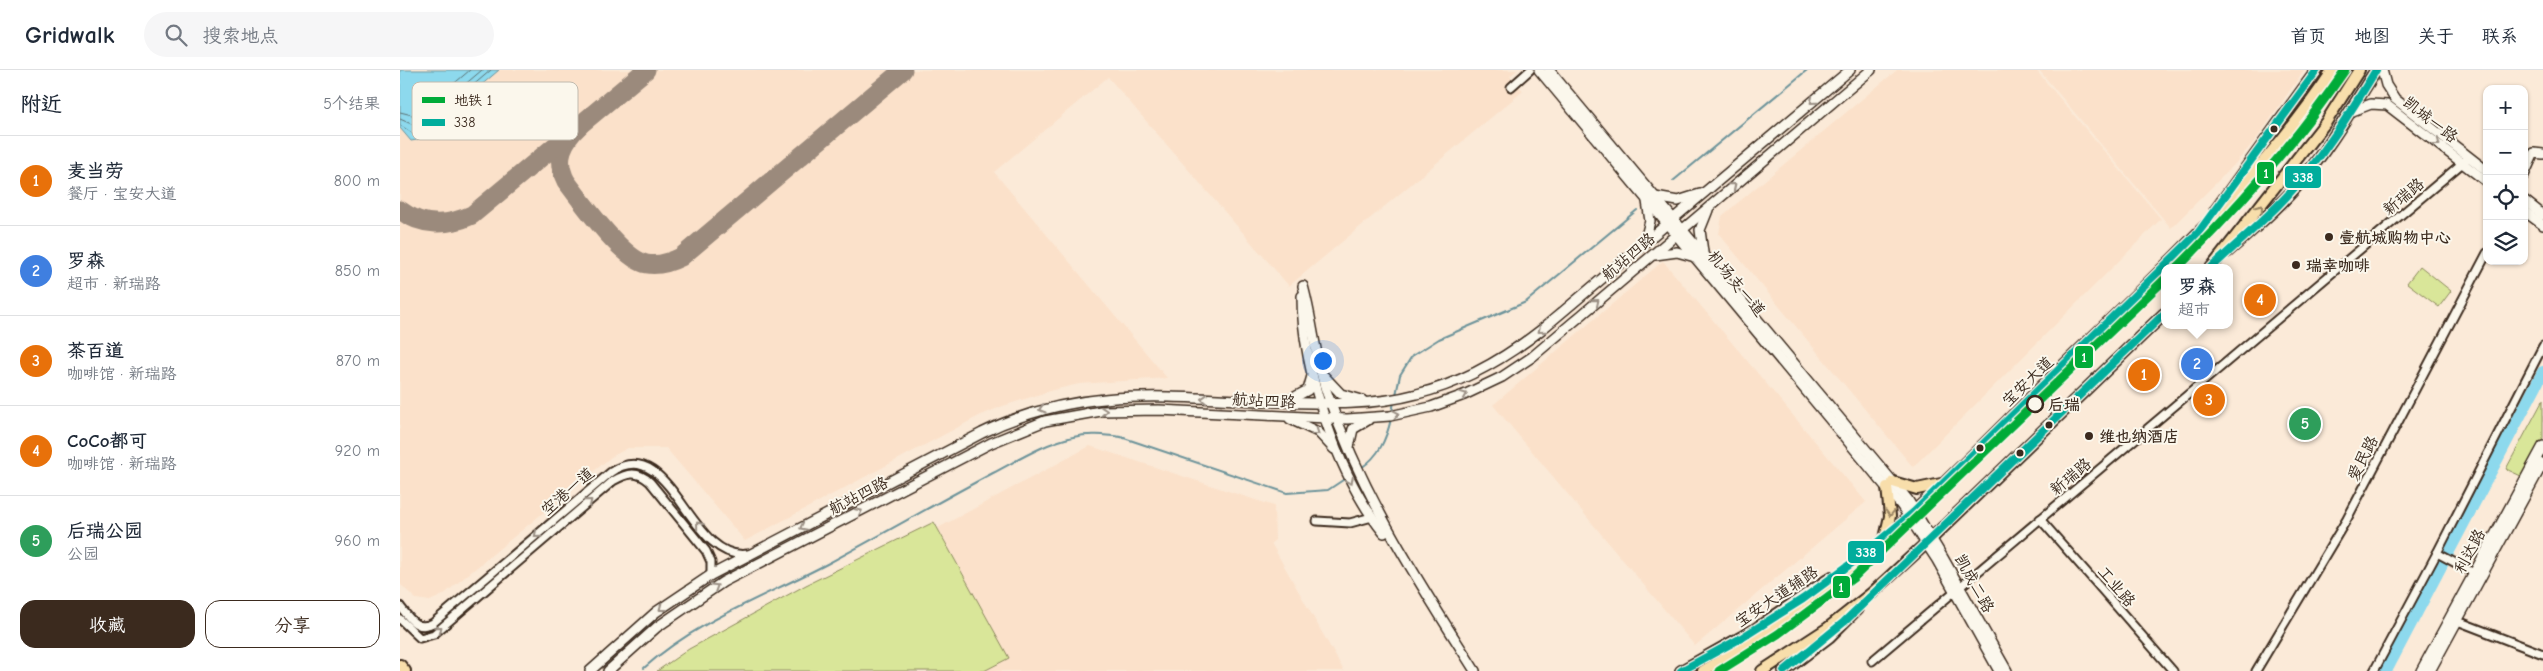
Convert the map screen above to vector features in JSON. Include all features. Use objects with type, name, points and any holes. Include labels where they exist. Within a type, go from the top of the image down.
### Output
[{"type":"main road","points":[[2198,233],[2317,70]]},
{"type":"main road","name":"宝安大道","points":[[2166,264],[2257,170],[2308,107],[2333,70]]},
{"type":"main road","points":[[2219,260],[2326,122],[2360,70]]},
{"type":"main road","points":[[2215,264],[2275,209],[2297,186],[2350,112],[2376,70]]},
{"type":"main road","name":"宝安大道","points":[[1703,671],[1746,646],[1796,613],[1842,576],[1912,514],[2161,269]]},
{"type":"main road","points":[[1784,671],[1829,637],[1872,593],[1929,541],[2161,317]]},
{"type":"main road","points":[[1884,539],[1890,511],[1890,485],[1922,489],[1946,481]]},
{"type":"main road","name":"宝安大道辅路","points":[[1682,671],[1776,616],[1884,539]]},
{"type":"main road","points":[[1762,671],[1828,628],[1872,593]]},
{"type":"main road","points":[[400,665],[405,671]]},
{"type":"street","points":[[1511,87],[1530,70]]},
{"type":"street","name":"机场支一道","points":[[1539,70],[1651,197]]},
{"type":"street","name":"机场支一道","points":[[1549,70],[1671,222],[1912,514]]},
{"type":"street","name":"航站四路","points":[[590,671],[656,612],[711,575],[1001,424],[1047,407],[1112,397],[1166,397],[1327,404],[1375,402],[1418,394],[1461,379],[1505,356],[1541,330],[1850,70]]},
{"type":"street","name":"航站四路","points":[[608,671],[657,627],[723,582],[991,444],[1032,426],[1081,413],[1127,410],[1374,418],[1418,410],[1464,395],[1513,371],[1871,70]]},
{"type":"street","name":"凯城一路","points":[[2382,70],[2386,85],[2395,99],[2466,160],[2483,178]]},
{"type":"street","name":"凯城一路","points":[[2350,112],[2371,104],[2387,105],[2466,160],[2483,169]]},
{"type":"street","points":[[2528,166],[2534,153],[2543,154]]},
{"type":"street","name":"新瑞路","points":[[1872,661],[2466,160]]},
{"type":"street","points":[[1644,244],[1650,221],[1651,197],[1678,201],[1705,193]]},
{"type":"street","points":[[2528,203],[2543,215]]},
{"type":"street","points":[[1652,255],[1677,252],[1701,257],[1700,230],[1712,204]]},
{"type":"street","points":[[2528,214],[2543,226]]},
{"type":"street","name":"爱民路","points":[[2256,671],[2347,519],[2483,261]]},
{"type":"street","points":[[1274,402],[1304,394],[1311,384],[1316,371],[1308,305],[1303,286],[1303,323],[1316,371],[1331,418],[1340,460]]},
{"type":"street","points":[[2374,671],[2543,346]]},
{"type":"street","points":[[1316,371],[1341,394],[1375,402]]},
{"type":"street","points":[[1282,416],[1318,432],[1328,441],[1340,460],[1361,502],[1399,551]]},
{"type":"street","points":[[1331,418],[1399,551],[1475,671]]},
{"type":"street","points":[[1352,460],[1350,434],[1360,423],[1374,418]]},
{"type":"street","name":"利达路","points":[[2430,671],[2474,573],[2543,446]]},
{"type":"street","name":"空港一道","points":[[400,606],[416,625],[425,626],[433,623],[611,472],[628,463],[641,464],[658,474],[711,539],[724,550],[740,555],[754,552]]},
{"type":"street","name":"利达路","points":[[2421,671],[2454,620],[2543,463]]},
{"type":"street","name":"空港一道","points":[[400,619],[420,638],[434,634],[613,482],[629,473],[644,476],[703,546],[711,562],[711,575]]},
{"type":"street","name":"凯成二路","points":[[1912,514],[2007,671]]},
{"type":"street","points":[[1317,521],[1350,524],[1372,517]]},
{"type":"street","name":"工业路","points":[[2040,519],[2173,671]]},
{"type":"street","points":[[2437,553],[2474,573]]},
{"type":"street","name":"凯成二路","points":[[1958,590],[1999,671]]},
{"type":"street","points":[[2454,620],[2543,654]]},
{"type":"shaded area","points":[[400,70],[1517,70],[1510,76],[1523,91],[1289,286],[1108,77],[994,172],[1167,378],[1079,384],[1003,406],[979,416],[745,541],[666,448],[628,448],[611,457],[443,595],[430,601],[416,599],[400,584]]},
{"type":"shaded area","points":[[1897,70],[2036,70],[2161,219],[1913,467],[1719,234],[1722,216]]},
{"type":"shaded area","points":[[2039,70],[2304,70],[2258,137],[2234,165],[2171,228]]},
{"type":"shaded area","points":[[1663,261],[1866,502],[1695,646],[1493,405]]},
{"type":"shaded area","points":[[1090,446],[1274,506],[1275,540],[1271,543],[1344,671],[984,671],[1008,658],[938,528]]},
{"type":"green space","points":[[2420,266],[2451,291],[2439,307],[2407,283]]},
{"type":"green space","points":[[2543,400],[2543,439],[2523,477],[2506,469]]},
{"type":"green space","points":[[934,522],[1009,658],[984,671],[657,671],[689,649],[806,585]]},
{"type":"water","points":[[400,70],[499,70],[485,82],[412,82],[412,140],[417,140],[411,141],[400,128]]},
{"type":"waterway","points":[[1673,181],[1807,70]]},
{"type":"waterway","points":[[1396,395],[1400,375],[1412,356],[1439,339],[1526,302],[1637,210]]},
{"type":"waterway","points":[[2386,671],[2543,372]]},
{"type":"waterway","points":[[1392,412],[1394,402]]},
{"type":"waterway","points":[[1361,468],[1373,458],[1381,447],[1391,419]]},
{"type":"waterway","points":[[644,668],[686,636],[732,610],[827,564],[1022,457],[1063,440],[1091,435],[1121,437],[1287,493],[1328,490],[1346,478]]},
{"type":"taxiway","points":[[578,127],[646,70]]},
{"type":"taxiway","points":[[567,140],[561,157],[562,173],[566,181],[603,228],[626,252],[647,264],[660,264],[681,257],[903,70]]},
{"type":"taxiway","points":[[400,210],[408,216],[426,222],[444,223],[463,219],[472,215],[562,140]]},
{"type":"metro line","name":"1","points":[[2181,264],[2266,173],[2307,123],[2345,70]]},
{"type":"metro line","name":"1","points":[[1719,671],[1778,634],[1853,578],[2161,283]]},
{"type":"transit line","name":"338","points":[[2166,264],[2198,233],[2317,70]]},
{"type":"transit line","name":"338","points":[[2215,264],[2268,215],[2299,182],[2334,136],[2376,70]]},
{"type":"transit line","name":"338","points":[[1681,671],[1743,637],[1803,599],[1860,557],[1914,512],[2161,269]]},
{"type":"transit line","name":"338","points":[[1784,671],[1844,622],[2161,317]]},
{"type":"place","name":"壹航城购物中心","points":[[2329,237]]},
{"type":"place","name":"瑞幸咖啡","points":[[2296,265]]},
{"type":"place","name":"CoCo都可","points":[[2260,300]]},
{"type":"place","name":"罗森","points":[[2197,364]]},
{"type":"place","name":"麦当劳","points":[[2144,375]]},
{"type":"place","name":"茶百道","points":[[2209,400]]},
{"type":"place","name":"后瑞","points":[[2035,404]]},
{"type":"place","name":"后瑞公园","points":[[2305,424]]},
{"type":"place","name":"维也纳酒店","points":[[2089,436]]}]
